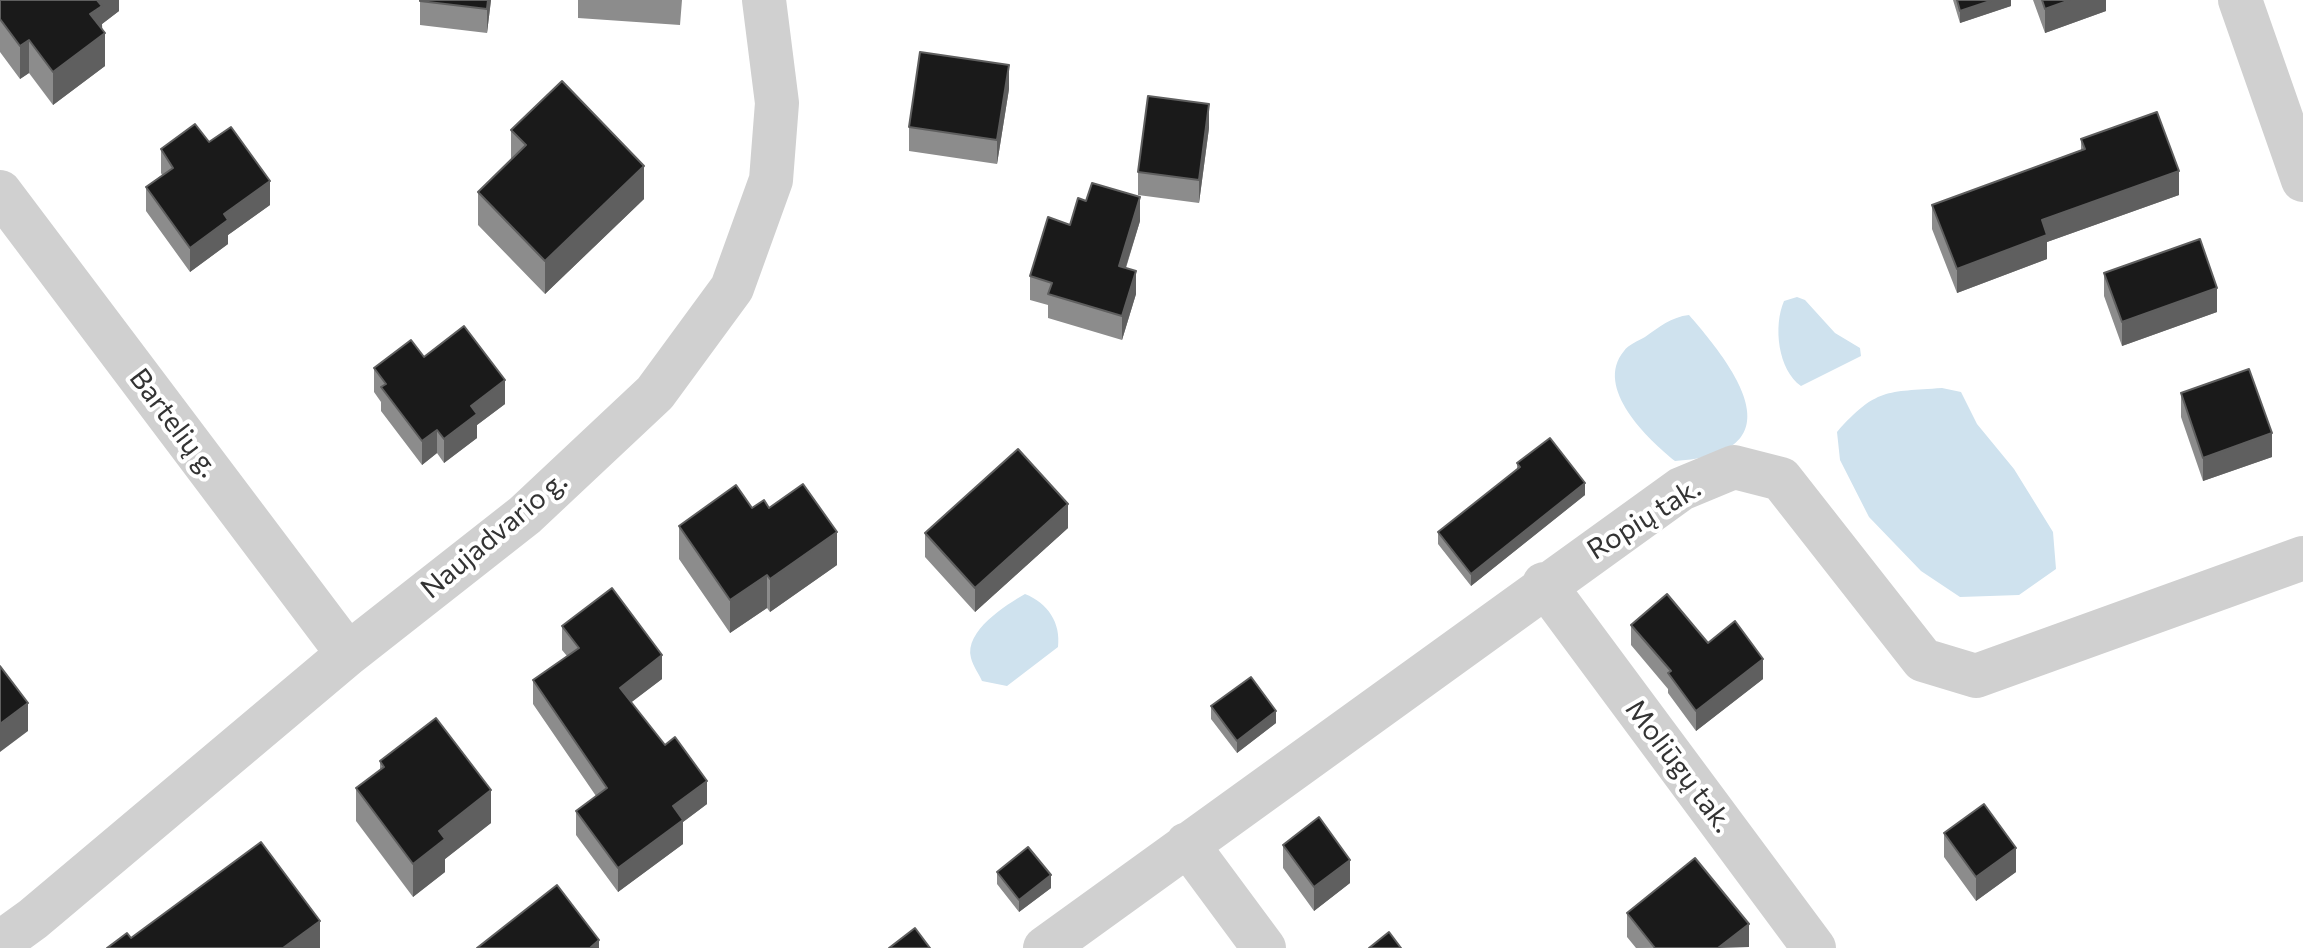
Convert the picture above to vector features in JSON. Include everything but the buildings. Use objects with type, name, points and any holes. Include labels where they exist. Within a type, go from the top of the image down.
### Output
[{"type":"street","name":"Naujadvario g.","points":[[0,943],[33,919],[348,654],[525,515],[655,393],[732,288],[771,180],[777,103],[764,0]]},
{"type":"street","points":[[2240,0],[2303,180]]},
{"type":"street","name":"Bartelių g.","points":[[0,192],[348,654]]},
{"type":"street","name":"Ropių tak.","points":[[1045,948],[1544,584],[1681,489],[1734,467],[1781,479],[1923,660],[1976,676],[2303,558]]},
{"type":"street","name":"Moliūgų tak.","points":[[1544,584],[1814,948]]},
{"type":"street","points":[[1187,844],[1264,948]]},
{"type":"water","points":[[1797,297],[1805,300],[1835,333],[1860,348],[1861,356],[1801,386],[1787,369],[1778,335],[1784,301]]},
{"type":"water","points":[[1689,315],[1725,360],[1739,384],[1746,406],[1746,426],[1736,443],[1713,455],[1675,461],[1639,427],[1628,412],[1615,381],[1616,365],[1631,345],[1671,320]]},
{"type":"water","points":[[1942,388],[1961,392],[1977,424],[2014,469],[2053,532],[2056,569],[2019,595],[1960,597],[1921,571],[1869,517],[1840,460],[1837,432],[1862,407],[1895,392]]},
{"type":"water","points":[[1025,594],[1040,603],[1051,615],[1057,630],[1058,647],[1007,686],[982,681],[971,658],[974,638],[988,620]]}]
